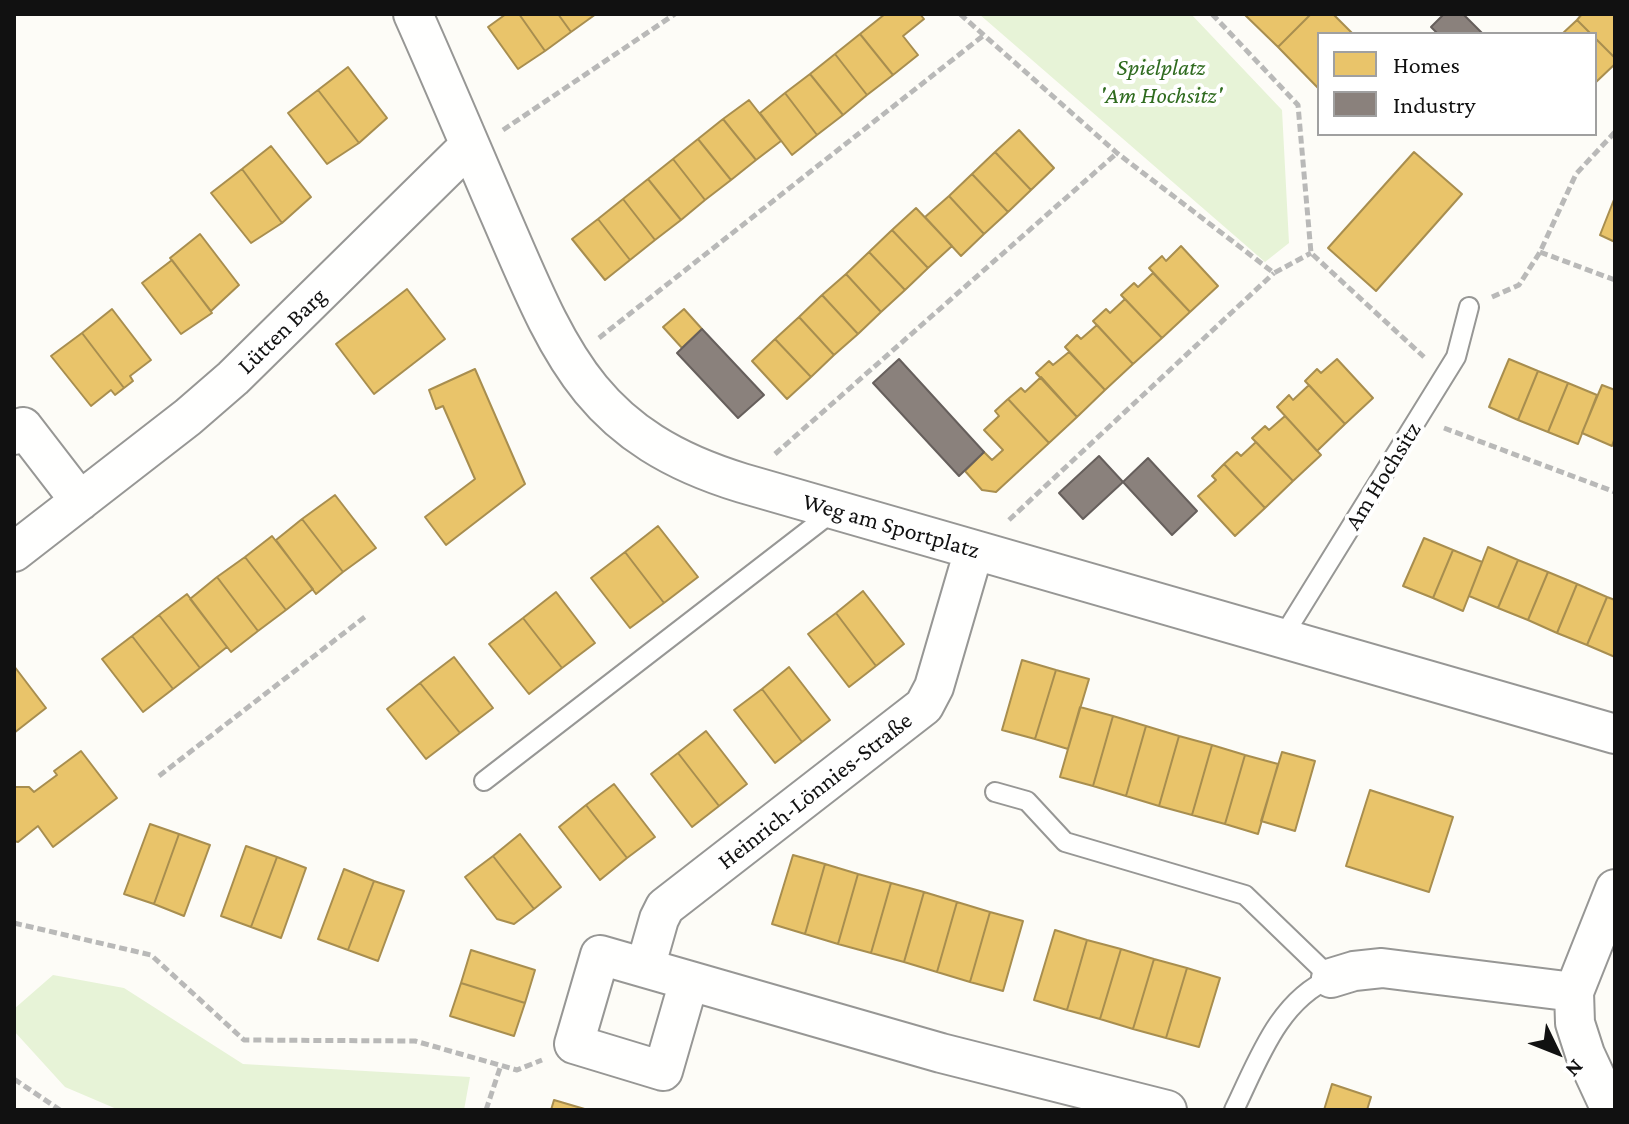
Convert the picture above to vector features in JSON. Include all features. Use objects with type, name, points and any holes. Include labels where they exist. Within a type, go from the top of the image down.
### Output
[{"type":"street","name":"Weg am Sportplatz","points":[[413,14],[547,324],[569,362],[606,407],[653,445],[698,469],[742,483],[1615,734]]},
{"type":"street","name":"Lütten Barg","points":[[14,552],[188,417],[233,378],[471,148]]},
{"type":"street","points":[[14,435],[23,427],[80,501]]},
{"type":"street","name":"Heinrich-Lönnies-Straße","points":[[645,968],[665,907],[924,706],[934,687],[975,550]]},
{"type":"street","points":[[1611,1110],[1585,1054],[1575,1023],[1574,992],[1615,889]]},
{"type":"street","points":[[689,981],[663,1071],[574,1044],[600,955],[941,1053],[1167,1110]]},
{"type":"street","points":[[1331,978],[1354,971],[1382,968],[1574,992]]},
{"type":"lane","name":"Am Hochsitz","points":[[1282,638],[1456,357],[1469,307]]},
{"type":"lane","points":[[484,781],[835,510]]},
{"type":"lane","points":[[995,792],[1027,801],[1065,842],[1245,895],[1331,978],[1303,995],[1284,1016],[1234,1110]]},
{"type":"path","points":[[471,148],[675,14]]},
{"type":"path","points":[[960,14],[1117,153],[1274,273]]},
{"type":"path","points":[[1212,14],[1298,105],[1311,253],[1444,376]]},
{"type":"path","points":[[569,362],[984,35]]},
{"type":"path","points":[[1469,307],[1519,285],[1540,252],[1576,174],[1615,132]]},
{"type":"path","points":[[742,483],[1117,153]]},
{"type":"path","points":[[1540,252],[1615,280]]},
{"type":"path","points":[[975,550],[1274,273],[1311,253]]},
{"type":"path","points":[[1418,418],[1615,492]]},
{"type":"path","points":[[159,776],[366,616]]},
{"type":"path","points":[[14,923],[151,955],[244,1040],[415,1041],[501,1065],[486,1110]]},
{"type":"path","points":[[14,1079],[60,1110]]},
{"type":"green space","name":"Spielplatz 'Am Hochsitz'","points":[[979,14],[1191,14],[1282,110],[1289,243],[1265,262]]},
{"type":"green space","points":[[53,975],[124,988],[243,1064],[470,1077],[464,1110],[119,1110],[65,1087],[14,1031],[14,1009]]},
{"type":"building: Homes","points":[[506,14],[519,14],[545,51],[518,69],[488,27]]},
{"type":"building: Homes","points":[[519,14],[558,14],[571,32],[545,51]]},
{"type":"building: Homes","points":[[558,14],[596,14],[571,32]]},
{"type":"building: Homes","points":[[885,14],[920,14],[924,19],[903,36],[918,55],[893,75],[860,34]]},
{"type":"building: Homes","points":[[1244,14],[1311,14],[1278,47]]},
{"type":"building: Homes","points":[[1311,14],[1333,14],[1351,32],[1317,32],[1317,87],[1278,47]]},
{"type":"building: Homes","points":[[1582,14],[1615,14],[1615,58],[1597,40],[1597,32],[1589,32],[1577,20]]},
{"type":"building: Homes","points":[[1577,20],[1589,32],[1564,32]]},
{"type":"building: Homes","points":[[860,34],[893,75],[867,95],[835,54]]},
{"type":"building: Homes","points":[[1597,40],[1615,58],[1615,64],[1597,81]]},
{"type":"building: Homes","points":[[835,54],[867,95],[843,115],[810,74]]},
{"type":"building: Homes","points":[[348,67],[387,118],[359,143],[318,90]]},
{"type":"building: Homes","points":[[810,74],[843,115],[817,135],[785,93]]},
{"type":"building: Homes","points":[[318,90],[359,143],[327,164],[288,113]]},
{"type":"building: Homes","points":[[785,93],[817,135],[792,155],[760,113]]},
{"type":"building: Homes","points":[[749,100],[781,141],[756,160],[723,119]]},
{"type":"building: Homes","points":[[723,119],[756,160],[731,180],[698,139]]},
{"type":"building: Homes","points":[[1019,130],[1054,168],[1031,190],[995,152]]},
{"type":"building: Homes","points":[[698,139],[731,180],[705,200],[673,159]]},
{"type":"building: Homes","points":[[271,146],[311,197],[282,223],[242,169]]},
{"type":"building: Homes","points":[[995,152],[1031,190],[1008,212],[972,174]]},
{"type":"building: Homes","points":[[1414,152],[1462,194],[1376,291],[1328,248]]},
{"type":"building: Homes","points":[[673,159],[705,200],[681,220],[648,179]]},
{"type":"building: Homes","points":[[242,169],[282,223],[251,243],[211,193]]},
{"type":"building: Homes","points":[[972,174],[1008,212],[984,234],[949,196]]},
{"type":"building: Homes","points":[[648,179],[681,220],[655,240],[623,199]]},
{"type":"building: Homes","points":[[949,196],[984,234],[961,256],[925,217]]},
{"type":"building: Homes","points":[[1615,197],[1615,242],[1600,235]]},
{"type":"building: Homes","points":[[623,199],[655,240],[630,260],[598,219]]},
{"type":"building: Homes","points":[[916,208],[952,246],[928,268],[892,230]]},
{"type":"building: Homes","points":[[598,219],[630,260],[605,280],[572,239]]},
{"type":"building: Homes","points":[[892,230],[928,268],[905,290],[869,252]]},
{"type":"building: Homes","points":[[200,234],[239,285],[211,311],[170,258]]},
{"type":"building: Homes","points":[[1181,246],[1218,286],[1190,312],[1149,268],[1162,256],[1166,261]]},
{"type":"building: Homes","points":[[869,252],[905,290],[881,312],[846,274]]},
{"type":"building: Homes","points":[[172,260],[212,313],[181,334],[142,283]]},
{"type":"building: Homes","points":[[1153,273],[1190,312],[1162,338],[1121,295],[1134,283],[1138,287]]},
{"type":"building: Homes","points":[[846,274],[881,312],[858,334],[822,295]]},
{"type":"building: Homes","points":[[407,289],[445,339],[374,394],[336,344]]},
{"type":"building: Homes","points":[[822,295],[858,334],[834,355],[799,317]]},
{"type":"building: Homes","points":[[1125,299],[1162,338],[1133,364],[1093,321],[1106,309],[1110,313]]},
{"type":"building: Homes","points":[[112,309],[151,360],[130,376],[133,381],[124,388],[82,333]]},
{"type":"building: Homes","points":[[684,309],[702,329],[682,348],[663,327]]},
{"type":"building: Homes","points":[[799,317],[834,355],[811,377],[775,339]]},
{"type":"building: Homes","points":[[1097,325],[1133,364],[1105,390],[1065,347],[1077,335],[1081,339]]},
{"type":"building: Homes","points":[[82,333],[124,388],[115,395],[111,390],[91,406],[51,356]]},
{"type":"building: Homes","points":[[775,339],[811,377],[787,399],[752,361]]},
{"type":"building: Homes","points":[[1069,352],[1105,390],[1077,417],[1036,373],[1049,361],[1053,365]]},
{"type":"building: Homes","points":[[1337,359],[1373,398],[1345,424],[1305,381],[1317,369],[1321,373]]},
{"type":"building: Homes","points":[[1509,359],[1538,371],[1518,420],[1489,407]]},
{"type":"building: Homes","points":[[475,369],[525,484],[446,545],[425,517],[475,479],[443,406],[436,409],[429,390]]},
{"type":"building: Homes","points":[[1538,371],[1568,383],[1548,432],[1518,420]]},
{"type":"building: Homes","points":[[1041,377],[1077,417],[1049,443],[1008,399],[1021,388],[1025,392]]},
{"type":"building: Homes","points":[[1568,383],[1597,395],[1578,444],[1548,432]]},
{"type":"building: Homes","points":[[1309,385],[1345,424],[1317,451],[1277,407],[1289,395],[1293,400]]},
{"type":"building: Homes","points":[[1602,385],[1615,390],[1615,437],[1612,446],[1582,433]]},
{"type":"building: Homes","points":[[1008,399],[1049,443],[996,492],[982,490],[965,471],[984,452],[992,460],[1003,450],[984,430],[999,416],[995,411]]},
{"type":"building: Homes","points":[[1285,416],[1321,455],[1293,481],[1252,438],[1265,426],[1269,430]]},
{"type":"building: Homes","points":[[1256,442],[1293,481],[1265,508],[1224,464],[1237,452],[1241,456]]},
{"type":"building: Homes","points":[[1224,464],[1265,508],[1235,536],[1198,496],[1216,480],[1212,476]]},
{"type":"building: Homes","points":[[335,495],[376,548],[343,572],[302,519]]},
{"type":"building: Homes","points":[[302,519],[343,572],[316,594],[276,540]]},
{"type":"building: Homes","points":[[658,526],[698,577],[664,603],[625,552]]},
{"type":"building: Homes","points":[[272,536],[313,589],[286,610],[245,557]]},
{"type":"building: Homes","points":[[1424,538],[1453,550],[1433,598],[1403,586]]},
{"type":"building: Homes","points":[[1488,547],[1518,560],[1498,608],[1469,596]]},
{"type":"building: Homes","points":[[1453,550],[1482,562],[1463,611],[1433,598]]},
{"type":"building: Homes","points":[[625,552],[664,603],[630,628],[591,578]]},
{"type":"building: Homes","points":[[245,557],[286,610],[258,631],[217,577]]},
{"type":"building: Homes","points":[[1518,560],[1548,572],[1528,620],[1498,608]]},
{"type":"building: Homes","points":[[1548,572],[1577,584],[1557,633],[1528,620]]},
{"type":"building: Homes","points":[[217,577],[258,631],[231,652],[190,599]]},
{"type":"building: Homes","points":[[1577,584],[1607,597],[1587,645],[1557,633]]},
{"type":"building: Homes","points":[[863,591],[904,644],[876,666],[836,613]]},
{"type":"building: Homes","points":[[556,592],[595,643],[562,668],[523,618]]},
{"type":"building: Homes","points":[[187,594],[227,647],[200,668],[159,615]]},
{"type":"building: Homes","points":[[1607,597],[1615,600],[1615,657],[1587,645]]},
{"type":"building: Homes","points":[[836,613],[876,666],[849,687],[808,634]]},
{"type":"building: Homes","points":[[159,615],[200,668],[173,689],[132,636]]},
{"type":"building: Homes","points":[[523,618],[562,668],[529,694],[489,644]]},
{"type":"building: Homes","points":[[132,636],[173,689],[143,712],[102,659]]},
{"type":"building: Homes","points":[[454,657],[493,708],[460,733],[420,683]]},
{"type":"building: Homes","points":[[1022,660],[1056,670],[1035,739],[1002,730]]},
{"type":"building: Homes","points":[[14,666],[46,708],[14,733]]},
{"type":"building: Homes","points":[[789,667],[830,720],[802,742],[762,689]]},
{"type":"building: Homes","points":[[1056,670],[1089,679],[1068,749],[1035,739]]},
{"type":"building: Homes","points":[[420,683],[460,733],[426,759],[387,709]]},
{"type":"building: Homes","points":[[762,689],[802,742],[775,763],[734,710]]},
{"type":"building: Homes","points":[[1080,707],[1113,716],[1093,786],[1060,777]]},
{"type":"building: Homes","points":[[1113,716],[1146,726],[1126,796],[1093,786]]},
{"type":"building: Homes","points":[[1146,726],[1179,736],[1159,806],[1126,796]]},
{"type":"building: Homes","points":[[706,731],[747,784],[719,806],[678,753]]},
{"type":"building: Homes","points":[[1179,736],[1212,745],[1192,815],[1159,806]]},
{"type":"building: Homes","points":[[1212,745],[1245,755],[1225,824],[1192,815]]},
{"type":"building: Homes","points":[[81,751],[117,798],[53,847],[38,826],[18,842],[14,841],[14,787],[29,787],[34,792],[57,775],[54,771]]},
{"type":"building: Homes","points":[[1282,752],[1315,761],[1295,831],[1261,821]]},
{"type":"building: Homes","points":[[678,753],[719,806],[692,827],[651,774]]},
{"type":"building: Homes","points":[[1245,755],[1278,764],[1258,834],[1225,824]]},
{"type":"building: Homes","points":[[614,784],[655,837],[627,858],[586,805]]},
{"type":"building: Homes","points":[[1370,790],[1453,817],[1429,892],[1346,866]]},
{"type":"building: Homes","points":[[586,805],[627,858],[600,880],[559,827]]},
{"type":"building: Homes","points":[[150,824],[179,834],[154,904],[124,894]]},
{"type":"building: Homes","points":[[179,834],[210,845],[184,916],[154,904]]},
{"type":"building: Homes","points":[[520,834],[561,887],[534,909],[493,856]]},
{"type":"building: Homes","points":[[246,846],[277,857],[251,927],[221,916]]},
{"type":"building: Homes","points":[[793,855],[825,864],[805,934],[772,924]]},
{"type":"building: Homes","points":[[493,856],[534,909],[514,924],[497,919],[465,877]]},
{"type":"building: Homes","points":[[277,857],[306,868],[281,938],[251,927]]},
{"type":"building: Homes","points":[[825,864],[858,874],[838,944],[805,934]]},
{"type":"building: Homes","points":[[344,869],[374,881],[348,950],[318,939]]},
{"type":"building: Homes","points":[[858,874],[891,883],[871,953],[838,944]]},
{"type":"building: Homes","points":[[374,881],[404,891],[378,961],[348,950]]},
{"type":"building: Homes","points":[[891,883],[924,892],[904,962],[871,953]]},
{"type":"building: Homes","points":[[924,892],[957,902],[937,972],[904,962]]},
{"type":"building: Homes","points":[[957,902],[990,912],[970,982],[937,972]]},
{"type":"building: Homes","points":[[990,912],[1023,921],[1003,991],[970,982]]},
{"type":"building: Homes","points":[[1055,930],[1087,940],[1067,1010],[1034,1000]]},
{"type":"building: Homes","points":[[1087,940],[1121,949],[1100,1019],[1067,1010]]},
{"type":"building: Homes","points":[[1121,949],[1154,959],[1133,1029],[1100,1019]]},
{"type":"building: Homes","points":[[471,950],[535,970],[525,1003],[461,983]]},
{"type":"building: Homes","points":[[1154,959],[1187,968],[1166,1038],[1133,1029]]},
{"type":"building: Homes","points":[[1187,968],[1220,978],[1199,1047],[1166,1038]]},
{"type":"building: Homes","points":[[461,983],[525,1003],[514,1036],[450,1016]]},
{"type":"building: Homes","points":[[1332,1084],[1371,1097],[1367,1110],[1324,1110]]},
{"type":"building: Homes","points":[[554,1100],[588,1110],[551,1110]]},
{"type":"building: Industry","points":[[1444,14],[1463,14],[1481,32],[1436,32],[1431,27]]},
{"type":"building: Industry","points":[[702,329],[764,395],[738,418],[677,353]]},
{"type":"building: Industry","points":[[899,359],[984,452],[959,476],[873,383]]},
{"type":"building: Industry","points":[[1099,456],[1123,482],[1083,519],[1059,493]]},
{"type":"building: Industry","points":[[1148,458],[1197,511],[1172,535],[1123,482]]}]
